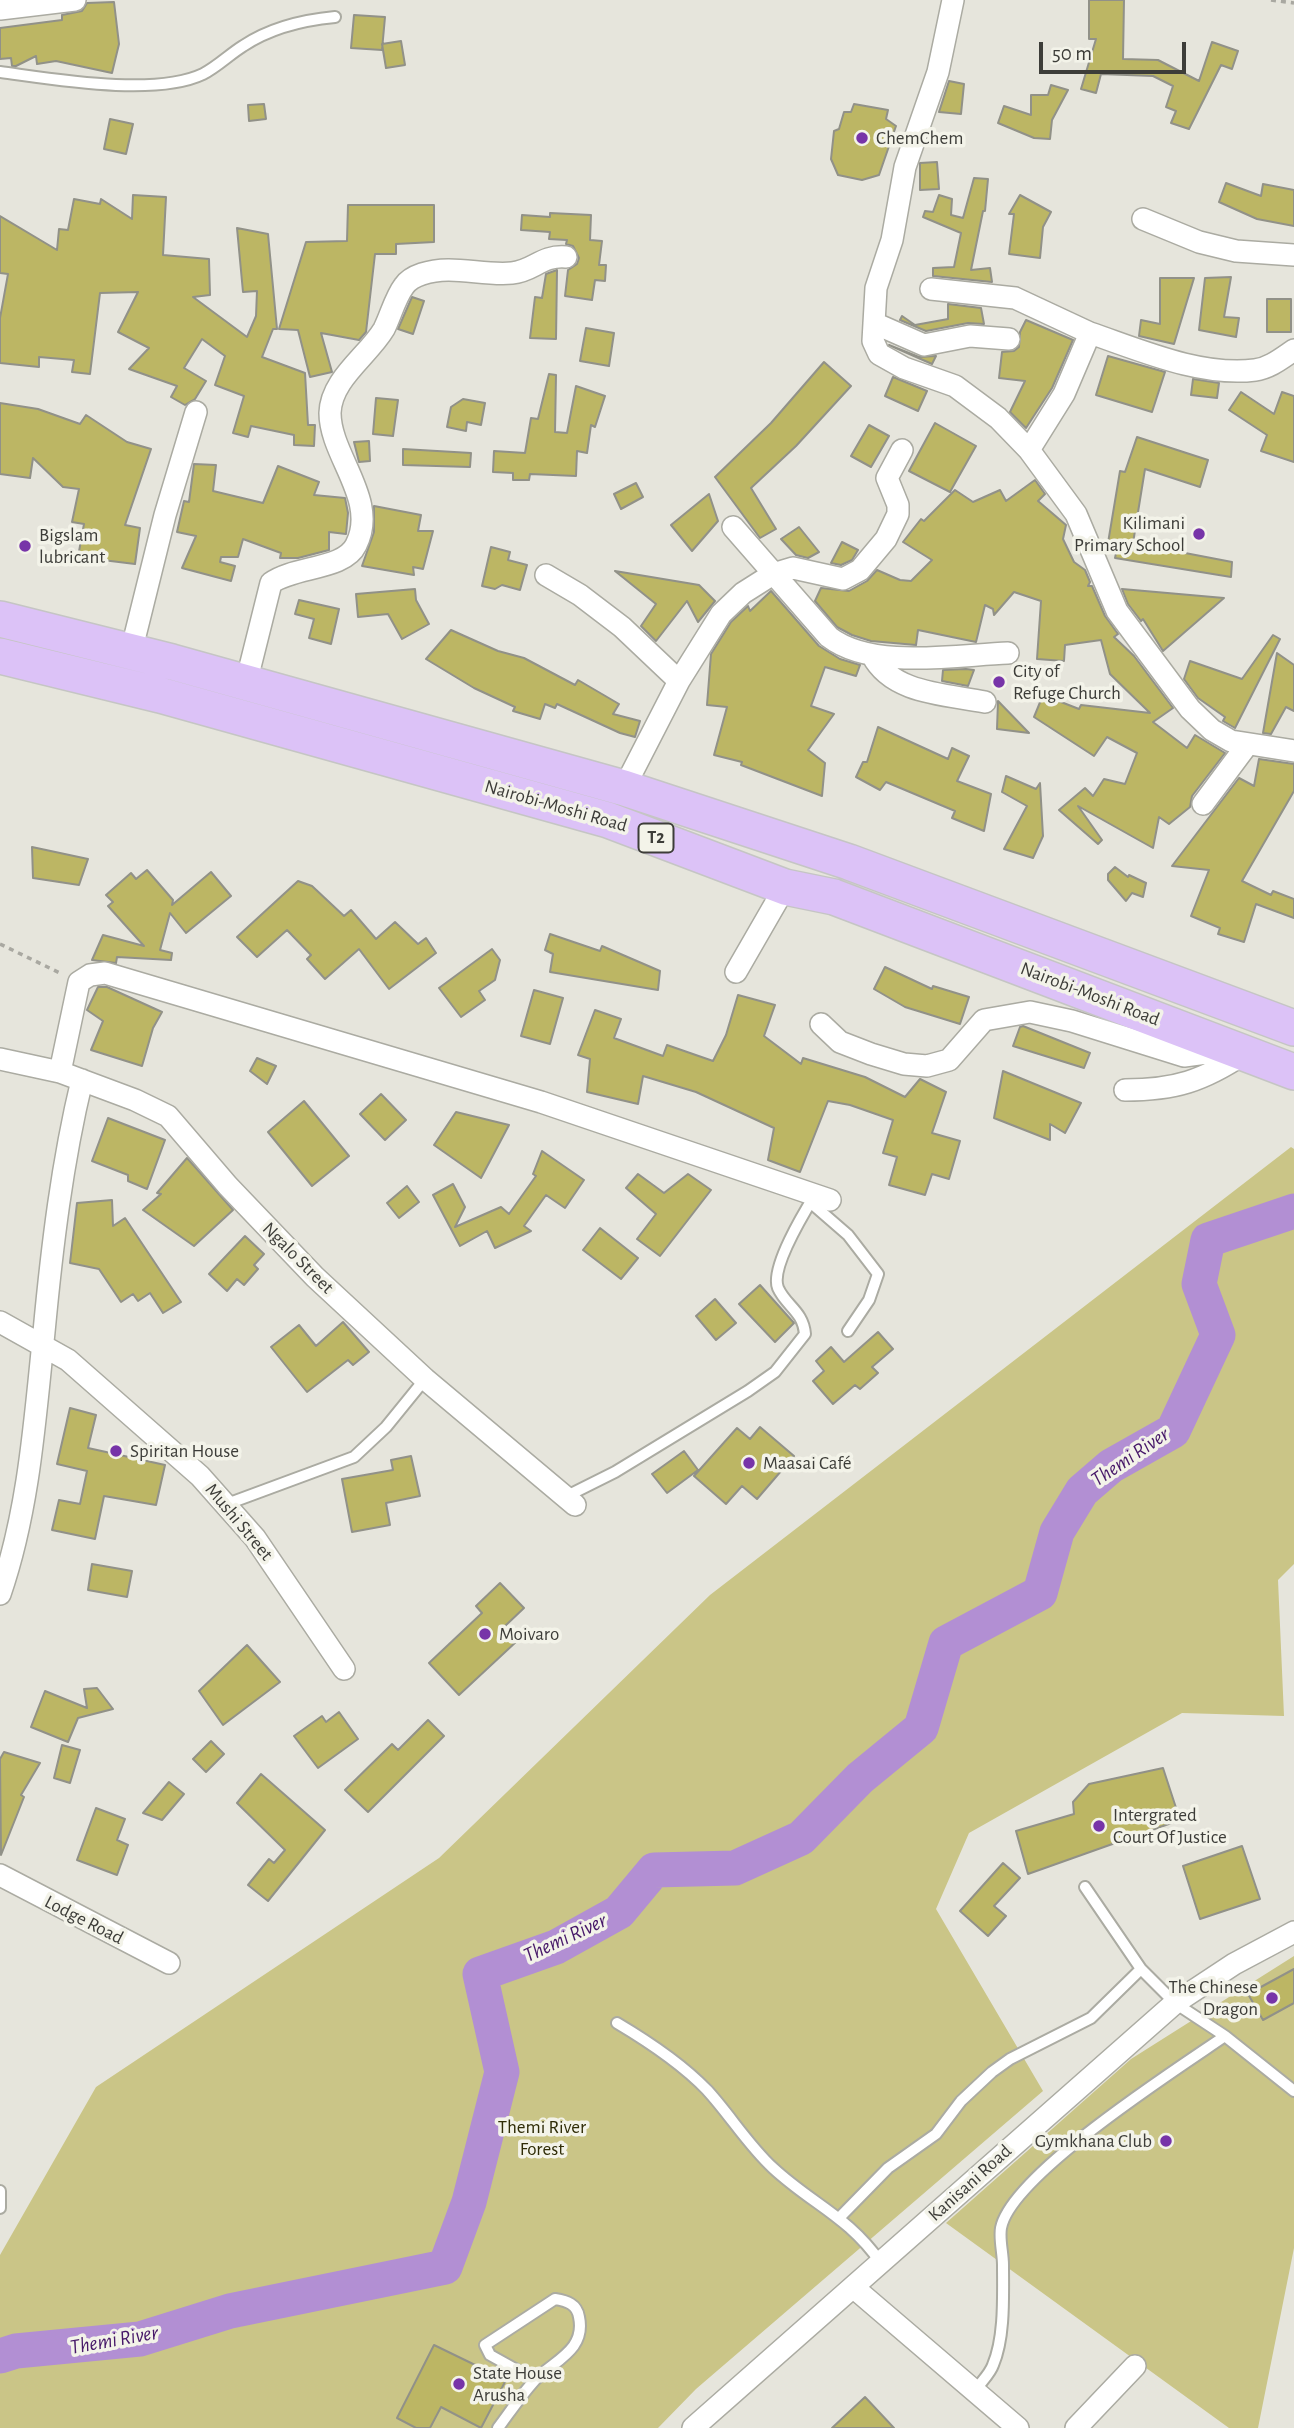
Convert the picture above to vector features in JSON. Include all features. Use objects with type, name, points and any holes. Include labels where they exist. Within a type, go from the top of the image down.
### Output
[{"type":"highway","name":"Nairobi-Moshi Road","points":[[0,619],[246,683],[624,788],[849,862],[1293,1026]]},
{"type":"highway","name":"Nairobi-Moshi Road","points":[[0,656],[160,695],[608,820],[785,887],[834,897],[1294,1072]]},
{"type":"street","points":[[0,9],[75,0]]},
{"type":"street","points":[[953,0],[938,72],[905,167],[892,240],[876,288],[873,341],[879,354],[904,368],[955,386],[998,418],[1029,450],[1076,514],[1117,611],[1190,709],[1212,730],[1230,741],[1294,751]]},
{"type":"street","points":[[1143,219],[1199,242],[1236,251],[1294,255]]},
{"type":"street","points":[[246,683],[271,583],[295,571],[340,561],[356,547],[362,518],[358,495],[332,426],[332,399],[343,379],[382,331],[404,285],[421,274],[461,271],[512,273],[524,271],[541,259],[566,257]]},
{"type":"street","points":[[931,289],[1015,298],[1090,333],[1177,361],[1236,370],[1258,370],[1294,350]]},
{"type":"street","points":[[874,323],[924,345],[970,336],[1009,339]]},
{"type":"street","points":[[1029,450],[1064,394],[1090,333]]},
{"type":"street","points":[[131,652],[165,515],[196,412]]},
{"type":"street","points":[[624,788],[679,681],[721,614],[743,593],[773,574],[793,568],[844,579],[860,570],[886,539],[898,514],[898,505],[887,478],[902,450]]},
{"type":"street","points":[[733,527],[829,637],[841,646],[884,657],[1008,653]]},
{"type":"street","points":[[546,575],[580,595],[622,627],[679,681]]},
{"type":"street","points":[[872,655],[883,673],[905,686],[985,702]]},
{"type":"street","points":[[1203,804],[1247,745]]},
{"type":"street","points":[[736,972],[785,887]]},
{"type":"street","points":[[60,1072],[79,982],[90,975],[105,973],[246,1017],[541,1102],[819,1198]]},
{"type":"street","points":[[821,1024],[841,1042],[871,1054],[904,1064],[927,1066],[949,1060],[984,1020],[1030,1012],[1053,1016],[1184,1056],[1239,1051]]},
{"type":"street","points":[[1125,1090],[1167,1090],[1214,1074],[1239,1051]]},
{"type":"street","name":"Ngalo Street","points":[[0,1059],[60,1072],[135,1100],[168,1116],[228,1186],[315,1277],[425,1379],[570,1501]]},
{"type":"street","points":[[0,1594],[25,1484],[69,1137],[82,1080]]},
{"type":"street","name":"Mushi Street","points":[[0,1322],[43,1344],[97,1383],[174,1451],[227,1504],[286,1579],[344,1669]]},
{"type":"street","name":"Lodge Road","points":[[0,1875],[169,1964]]},
{"type":"street","name":"Kanisani Road","points":[[693,2428],[1175,2003],[1234,1964],[1294,1932]]},
{"type":"street","points":[[853,2287],[1018,2428]]},
{"type":"street","points":[[1076,2428],[1135,2366]]},
{"type":"lane","points":[[0,72],[81,83],[175,82],[204,74],[267,33],[312,19],[335,18]]},
{"type":"lane","points":[[570,1501],[775,1372],[805,1334],[802,1315],[778,1288],[777,1277],[781,1261],[819,1198],[878,1274],[873,1293],[848,1331]]},
{"type":"lane","points":[[227,1504],[354,1457],[386,1427],[425,1379]]},
{"type":"lane","points":[[1085,1887],[1141,1969],[1175,2003],[1225,2036],[1294,2091]]},
{"type":"lane","points":[[839,2217],[888,2168],[936,2134],[961,2101],[992,2072],[1091,2018],[1141,1969]]},
{"type":"lane","points":[[617,2022],[685,2071],[706,2090],[772,2166],[863,2238],[881,2263]]},
{"type":"lane","points":[[975,2391],[993,2366],[996,2353],[1002,2285],[1001,2228],[1009,2207],[1028,2184],[1119,2110],[1225,2036]]},
{"type":"lane","points":[[0,2191],[0,2208]]},
{"type":"lane","points":[[498,2428],[535,2380],[577,2344],[581,2334],[578,2311],[568,2301],[555,2299],[485,2345],[490,2355],[535,2380]]},
{"type":"path","points":[[1271,0],[1294,3]]},
{"type":"path","points":[[0,944],[79,982]]},
{"type":"green space","name":"Themi River Forest","points":[[1291,1147],[1294,1149],[1294,1564],[1278,1580],[1284,1716],[1182,1713],[969,1833],[936,1909],[1043,2091],[696,2389],[658,2428],[0,2428],[0,2255],[96,2087],[439,1858],[710,1595]]},
{"type":"green space","name":"Gymkhana Club","points":[[1294,1956],[1294,2248],[1258,2428],[1229,2428],[946,2223],[1131,2059]]},
{"type":"building","points":[[1089,0],[1124,0],[1123,59],[1158,60],[1199,81],[1212,42],[1238,51],[1232,69],[1221,65],[1189,129],[1171,123],[1176,111],[1166,107],[1173,86],[1153,76],[1101,74],[1096,93],[1081,89],[1096,39],[1089,39]]},
{"type":"building","points":[[114,2],[119,44],[112,73],[56,61],[37,64],[36,56],[16,66],[12,66],[11,58],[0,59],[0,28],[62,20],[62,15],[82,11],[87,3]]},
{"type":"building","points":[[354,15],[385,17],[382,50],[351,48]]},
{"type":"building","points":[[401,41],[405,65],[386,68],[382,44]]},
{"type":"building","points":[[949,81],[964,84],[961,114],[939,112]]},
{"type":"building","points":[[1051,85],[1068,90],[1052,120],[1050,139],[1034,138],[998,123],[1004,106],[1031,115],[1031,95],[1048,95]]},
{"type":"building","points":[[264,104],[266,119],[249,121],[248,105]]},
{"type":"building","name":"ChemChem","points":[[854,104],[888,110],[886,119],[896,126],[879,175],[862,180],[838,175],[831,159],[834,131],[839,129],[844,112],[851,112]]},
{"type":"building","points":[[110,119],[133,124],[126,154],[104,149]]},
{"type":"building","points":[[937,162],[939,189],[920,190],[920,163]]},
{"type":"building","points":[[974,178],[988,179],[985,211],[971,270],[990,268],[992,282],[933,276],[933,268],[954,267],[961,233],[923,217],[925,211],[933,212],[939,195],[952,199],[951,215],[963,218]]},
{"type":"building","points":[[1226,183],[1261,196],[1263,184],[1294,190],[1294,226],[1257,219],[1219,202]]},
{"type":"building","points":[[133,195],[166,197],[163,255],[209,259],[210,295],[193,297],[247,337],[256,316],[257,291],[243,292],[237,228],[268,234],[277,329],[273,329],[262,357],[305,373],[308,425],[315,425],[314,446],[294,445],[294,435],[251,426],[248,437],[233,433],[244,396],[215,385],[225,356],[202,339],[184,368],[206,381],[195,399],[185,405],[171,397],[177,386],[129,369],[149,348],[118,332],[138,292],[100,293],[90,374],[72,372],[74,360],[39,357],[39,367],[0,363],[0,318],[8,274],[0,273],[0,216],[57,250],[59,229],[68,230],[74,199],[100,204],[101,199],[132,219]]},
{"type":"building","points":[[1020,195],[1051,212],[1043,227],[1040,258],[1009,254],[1014,214],[1009,214]]},
{"type":"building","points":[[348,205],[434,205],[434,242],[396,244],[396,254],[375,254],[366,332],[359,340],[321,333],[332,372],[310,377],[298,330],[279,329],[306,242],[347,241]]},
{"type":"building","points":[[550,213],[591,215],[590,240],[602,241],[599,265],[606,265],[605,281],[595,280],[592,300],[565,296],[568,270],[577,264],[579,258],[573,246],[566,244],[567,240],[549,239],[550,232],[521,230],[522,215],[550,217]]},
{"type":"building","points":[[557,270],[556,339],[530,338],[535,297],[542,298],[546,274]]},
{"type":"building","points":[[1231,277],[1224,317],[1239,318],[1236,337],[1199,330],[1205,278]]},
{"type":"building","points":[[1160,278],[1194,278],[1174,344],[1139,336],[1141,320],[1160,324]]},
{"type":"building","points":[[412,297],[424,301],[413,334],[398,329]]},
{"type":"building","points":[[1267,299],[1291,299],[1291,332],[1267,332]]},
{"type":"building","points":[[948,304],[981,308],[984,324],[968,323],[926,331],[900,320],[902,316],[915,325],[948,319]]},
{"type":"building","points":[[1026,320],[1073,340],[1052,388],[1026,428],[1010,412],[1025,381],[999,378],[1002,352],[1014,351],[1019,347],[1020,332]]},
{"type":"building","points":[[586,328],[614,333],[609,366],[580,361]]},
{"type":"building","points":[[889,345],[919,357],[936,356],[932,364]]},
{"type":"building","points":[[1108,356],[1165,372],[1152,412],[1096,395]]},
{"type":"building","points":[[824,362],[851,386],[796,446],[751,488],[776,529],[760,538],[715,477],[771,423]]},
{"type":"building","points":[[549,374],[556,375],[555,432],[567,433],[576,386],[605,396],[595,427],[591,425],[587,453],[577,451],[576,476],[530,474],[529,480],[513,480],[513,473],[493,472],[494,451],[525,453],[531,418],[538,419]]},
{"type":"building","points":[[893,377],[927,391],[918,411],[885,396]]},
{"type":"building","points":[[1193,379],[1219,383],[1217,398],[1191,395]]},
{"type":"building","points":[[1241,392],[1274,414],[1282,392],[1294,396],[1294,462],[1261,451],[1267,435],[1229,410]]},
{"type":"building","points":[[376,398],[398,400],[393,436],[373,434]]},
{"type":"building","points":[[463,399],[485,403],[481,425],[467,422],[466,431],[447,427],[451,407]]},
{"type":"building","points":[[0,403],[38,409],[80,424],[86,415],[127,442],[151,449],[125,525],[140,528],[135,564],[78,557],[84,524],[72,522],[79,489],[63,487],[33,458],[30,478],[0,474]]},
{"type":"building","points":[[935,423],[976,446],[950,492],[909,471]]},
{"type":"building","points":[[869,425],[889,436],[871,467],[851,456]]},
{"type":"building","points":[[1137,437],[1208,460],[1200,487],[1145,469],[1133,543],[1232,562],[1231,577],[1115,558],[1118,544],[1108,543],[1120,471],[1125,472]]},
{"type":"building","points":[[369,441],[370,461],[359,462],[354,442]]},
{"type":"building","points":[[403,449],[471,453],[470,467],[403,465]]},
{"type":"building","points":[[194,464],[216,465],[213,491],[263,503],[278,466],[319,482],[314,495],[345,498],[348,513],[346,534],[329,532],[329,550],[298,558],[280,558],[281,553],[243,539],[238,557],[221,557],[220,562],[235,566],[231,581],[182,568],[196,536],[177,532],[184,501],[189,502]]},
{"type":"building","points":[[1035,480],[1045,494],[1038,501],[1066,525],[1063,539],[1074,562],[1085,570],[1090,582],[1088,586],[1092,586],[1105,616],[1118,634],[1114,637],[1134,656],[1173,708],[1153,722],[1187,748],[1195,735],[1225,753],[1192,796],[1190,807],[1169,824],[1159,817],[1153,848],[1078,806],[1102,840],[1098,844],[1059,810],[1085,788],[1093,796],[1104,779],[1125,784],[1137,753],[1107,737],[1094,756],[1034,717],[1043,695],[1079,709],[1081,705],[1150,713],[1110,674],[1101,640],[1065,645],[1064,661],[1037,659],[1041,601],[1014,592],[994,615],[993,609],[985,605],[976,642],[918,630],[916,645],[871,641],[852,635],[837,627],[815,601],[821,588],[849,591],[867,581],[877,570],[900,580],[911,581],[932,560],[903,542],[921,519],[924,521],[955,490],[973,502],[1000,490],[1006,501]]},
{"type":"building","points":[[636,483],[643,497],[621,509],[614,494]]},
{"type":"building","points":[[709,494],[718,521],[692,551],[671,525]]},
{"type":"building","points":[[374,506],[421,515],[418,531],[433,531],[423,569],[413,567],[414,575],[362,566],[374,532]]},
{"type":"building","points":[[799,527],[819,552],[808,558],[796,555],[781,539]]},
{"type":"building","points":[[842,542],[858,550],[852,560],[841,565],[831,563]]},
{"type":"building","points":[[491,547],[510,552],[508,560],[527,565],[520,590],[502,585],[495,589],[482,586]]},
{"type":"building","points":[[615,571],[699,585],[715,601],[698,622],[687,601],[656,641],[641,626],[656,604]]},
{"type":"building","points":[[415,589],[416,600],[429,624],[402,639],[388,614],[358,617],[356,594]]},
{"type":"building","points":[[1122,589],[1224,598],[1163,651],[1143,619],[1141,621],[1128,604]]},
{"type":"building","points":[[771,591],[819,646],[840,659],[860,665],[856,676],[825,667],[811,706],[834,714],[808,750],[825,763],[822,796],[741,765],[742,762],[714,755],[727,707],[707,705],[711,654],[731,622],[748,606],[750,611]]},
{"type":"building","points":[[299,600],[339,609],[331,644],[309,638],[314,619],[295,614]]},
{"type":"building","points":[[451,630],[498,651],[524,658],[575,685],[578,680],[619,704],[613,714],[640,721],[635,737],[620,733],[557,704],[555,708],[545,704],[540,719],[513,711],[515,707],[474,688],[426,659]]},
{"type":"building","points":[[1273,635],[1280,639],[1235,728],[1223,721],[1225,717],[1198,698],[1184,679],[1190,661],[1242,679]]},
{"type":"building","points":[[1277,653],[1294,665],[1294,711],[1286,707],[1271,734],[1263,733]]},
{"type":"building","points":[[943,670],[974,670],[968,686],[942,681]]},
{"type":"building","points":[[998,701],[1029,733],[997,729]]},
{"type":"building","points":[[878,727],[948,759],[952,748],[969,756],[957,781],[991,794],[984,831],[952,818],[955,811],[886,782],[880,790],[856,777],[863,762],[867,762]]},
{"type":"building","points":[[1259,759],[1294,764],[1294,791],[1242,881],[1271,895],[1273,891],[1294,899],[1294,918],[1256,904],[1244,942],[1218,934],[1220,928],[1191,916],[1209,870],[1172,866],[1239,778],[1254,786]]},
{"type":"building","points":[[1006,776],[1036,789],[1040,783],[1043,836],[1033,858],[1004,849],[1027,806],[1002,792]]},
{"type":"building","points":[[32,847],[88,859],[79,885],[33,878]]},
{"type":"building","points":[[1115,867],[1128,877],[1129,875],[1146,883],[1143,897],[1132,893],[1126,901],[1108,880],[1108,874]]},
{"type":"building","points":[[147,870],[173,900],[172,905],[211,872],[231,896],[186,933],[170,913],[160,950],[172,953],[171,960],[117,957],[116,963],[92,960],[103,935],[144,946],[108,906],[113,902],[106,895],[131,873],[136,879]]},
{"type":"building","points":[[298,881],[312,886],[344,916],[351,910],[376,939],[395,922],[418,944],[426,938],[436,953],[389,989],[359,949],[325,979],[307,959],[311,955],[287,930],[257,957],[237,937]]},
{"type":"building","points":[[550,934],[600,951],[602,946],[660,971],[658,990],[550,972],[553,954],[545,950]]},
{"type":"building","points":[[492,949],[500,960],[495,980],[479,991],[485,1000],[461,1017],[439,988]]},
{"type":"building","points":[[885,967],[932,989],[933,986],[969,997],[960,1024],[905,1007],[874,989]]},
{"type":"building","points":[[98,987],[107,987],[162,1012],[153,1028],[142,1066],[91,1050],[103,1021],[87,1010]]},
{"type":"building","points":[[534,990],[563,998],[550,1044],[521,1036]]},
{"type":"building","points":[[738,995],[775,1005],[764,1036],[801,1064],[803,1058],[865,1077],[905,1097],[920,1079],[946,1092],[932,1133],[960,1141],[949,1179],[932,1174],[925,1195],[889,1185],[897,1157],[883,1153],[893,1120],[850,1105],[828,1101],[800,1172],[768,1160],[774,1128],[696,1092],[643,1076],[638,1104],[587,1092],[590,1059],[578,1055],[595,1010],[621,1019],[614,1038],[663,1056],[667,1045],[713,1061],[726,1035]]},
{"type":"building","points":[[1020,1027],[1090,1053],[1084,1068],[1013,1046]]},
{"type":"building","points":[[257,1058],[276,1066],[267,1084],[250,1071]]},
{"type":"building","points":[[1003,1071],[1081,1103],[1065,1133],[1050,1124],[1050,1140],[994,1118]]},
{"type":"building","points":[[381,1094],[406,1120],[385,1140],[360,1114]]},
{"type":"building","points":[[304,1101],[349,1156],[312,1186],[268,1132]]},
{"type":"building","points":[[456,1112],[509,1125],[481,1178],[434,1145]]},
{"type":"building","points":[[108,1118],[165,1140],[147,1189],[128,1181],[128,1175],[92,1161]]},
{"type":"building","points":[[542,1151],[584,1180],[565,1208],[546,1195],[524,1226],[531,1231],[495,1248],[487,1231],[460,1246],[433,1195],[453,1184],[465,1207],[455,1227],[501,1207],[509,1214],[536,1176],[533,1174]]},
{"type":"building","points":[[187,1158],[233,1210],[194,1246],[143,1210],[161,1194],[157,1193]]},
{"type":"building","points":[[638,1174],[664,1193],[688,1174],[711,1190],[660,1256],[637,1239],[656,1214],[626,1188]]},
{"type":"building","points":[[407,1186],[419,1202],[399,1218],[387,1203]]},
{"type":"building","points":[[112,1200],[113,1226],[125,1218],[181,1302],[163,1313],[150,1293],[138,1301],[133,1294],[121,1302],[99,1269],[70,1263],[77,1203]]},
{"type":"building","points":[[600,1228],[638,1258],[621,1279],[583,1250]]},
{"type":"building","points":[[245,1236],[264,1254],[254,1265],[258,1269],[244,1285],[237,1279],[227,1291],[209,1274]]},
{"type":"building","points":[[760,1285],[794,1323],[775,1342],[739,1304]]},
{"type":"building","points":[[715,1299],[736,1323],[716,1340],[696,1316]]},
{"type":"building","points":[[343,1322],[369,1352],[353,1365],[348,1360],[307,1392],[271,1347],[299,1325],[316,1346]]},
{"type":"building","points":[[878,1332],[893,1349],[872,1367],[878,1373],[860,1389],[855,1385],[833,1404],[813,1381],[824,1371],[816,1361],[831,1347],[844,1362]]},
{"type":"building","points":[[70,1408],[96,1415],[88,1448],[165,1465],[156,1505],[104,1496],[95,1539],[52,1530],[59,1500],[80,1504],[87,1471],[57,1464]]},
{"type":"building","name":"Maasai Café","points":[[760,1427],[794,1456],[757,1499],[742,1486],[726,1504],[694,1476],[737,1428],[750,1439]]},
{"type":"building","points":[[684,1451],[698,1470],[667,1493],[652,1474]]},
{"type":"building","points":[[411,1456],[420,1496],[386,1503],[390,1525],[352,1532],[342,1479],[393,1470],[391,1460]]},
{"type":"building","points":[[92,1564],[132,1571],[127,1597],[88,1590]]},
{"type":"building","name":"Moivaro","points":[[500,1583],[524,1608],[504,1627],[517,1641],[459,1695],[429,1663],[482,1613],[476,1606]]},
{"type":"building","points":[[247,1645],[280,1682],[223,1725],[199,1691]]},
{"type":"building","points":[[97,1688],[113,1709],[78,1718],[68,1742],[31,1727],[45,1691],[87,1708],[84,1689]]},
{"type":"building","points":[[339,1712],[358,1739],[318,1768],[294,1736],[322,1716],[326,1722]]},
{"type":"building","points":[[428,1720],[444,1736],[368,1812],[345,1790],[392,1744],[398,1750]]},
{"type":"building","points":[[211,1741],[224,1754],[206,1772],[193,1759]]},
{"type":"building","points":[[62,1745],[80,1750],[70,1783],[54,1778]]},
{"type":"building","points":[[4,1752],[40,1763],[21,1795],[24,1797],[1,1855],[0,1759]]},
{"type":"building","name":"Intergrated Court Of Justice","points":[[1163,1768],[1180,1820],[1028,1874],[1016,1831],[1074,1814],[1073,1802],[1089,1784]]},
{"type":"building","points":[[261,1774],[325,1830],[268,1901],[248,1885],[269,1859],[274,1863],[285,1850],[237,1803]]},
{"type":"building","points":[[169,1782],[184,1794],[162,1820],[143,1813]]},
{"type":"building","points":[[96,1808],[125,1819],[117,1840],[128,1845],[117,1875],[77,1860]]},
{"type":"building","points":[[1242,1846],[1260,1899],[1200,1919],[1183,1866]]},
{"type":"building","points":[[1003,1863],[1020,1878],[994,1906],[1006,1916],[988,1936],[960,1911]]},
{"type":"building","name":"The Chinese Dragon","points":[[1294,1969],[1294,2003],[1263,2020],[1248,1994]]},
{"type":"building","name":"State House Arusha","points":[[434,2345],[506,2380],[481,2428],[441,2407],[430,2428],[416,2428],[397,2418]]},
{"type":"building","points":[[865,2397],[894,2428],[832,2428]]},
{"type":"waterway","name":"Themi River","points":[[0,2356],[16,2351],[140,2339],[230,2311],[445,2267],[469,2202],[502,2072],[480,1974],[556,1947],[619,1912],[654,1870],[735,1868],[801,1838],[860,1778],[921,1728],[946,1643],[1040,1593],[1057,1532],[1082,1491],[1111,1466],[1173,1431],[1218,1335],[1199,1284],[1208,1240],[1294,1211]]},
{"type":"place","name":"ChemChem","points":[[862,138]]},
{"type":"place","name":"Kilimani Primary School","points":[[1199,534]]},
{"type":"place","name":"Bigslam lubricant","points":[[25,546]]},
{"type":"place","name":"City of Refuge Church","points":[[999,682]]},
{"type":"place","name":"Spiritan House","points":[[116,1451]]},
{"type":"place","name":"Maasai Café","points":[[749,1463]]},
{"type":"place","name":"Moivaro","points":[[485,1634]]},
{"type":"place","name":"Intergrated Court Of Justice","points":[[1099,1826]]},
{"type":"place","name":"The Chinese Dragon","points":[[1272,1998]]},
{"type":"place","name":"Gymkhana Club","points":[[1166,2141]]},
{"type":"place","name":"State House Arusha","points":[[459,2384]]}]
